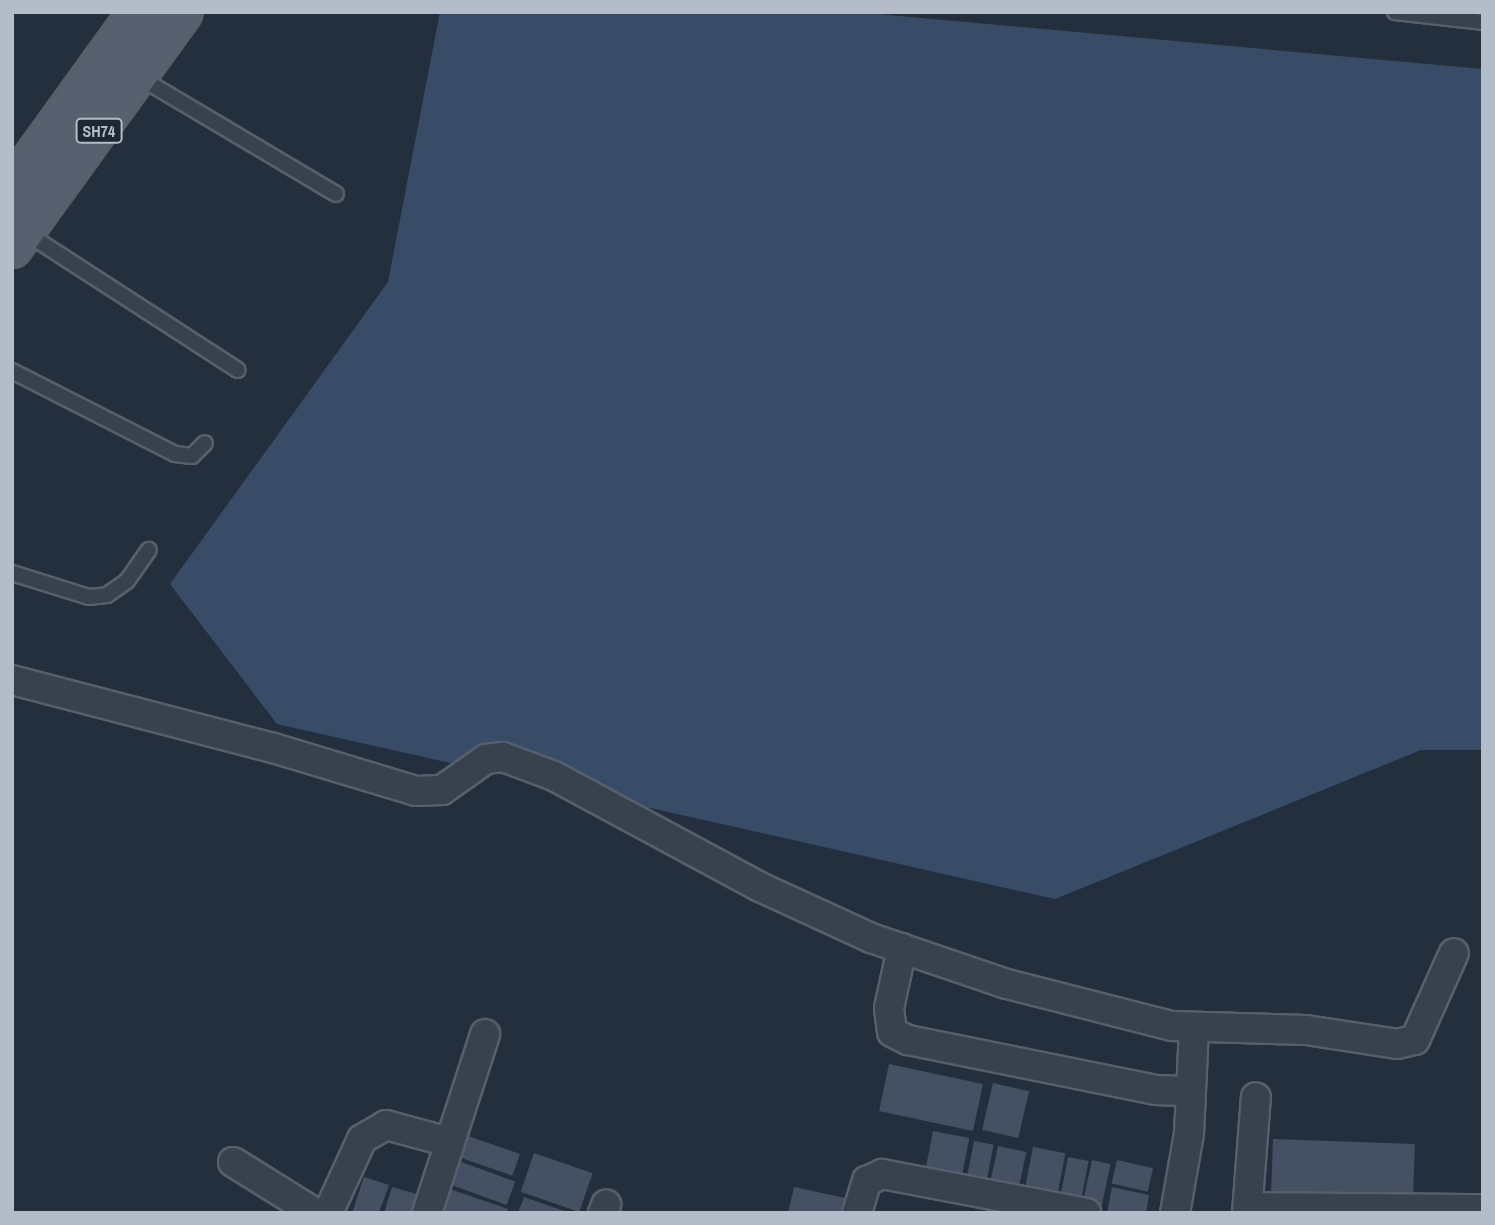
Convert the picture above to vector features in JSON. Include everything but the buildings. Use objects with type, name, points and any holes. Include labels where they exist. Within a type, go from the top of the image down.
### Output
[{"type":"main road","name":"SH74","points":[[12,187],[138,12]]},
{"type":"main road","name":"SH74","points":[[16,244],[183,12]]},
{"type":"street","points":[[12,680],[416,791],[442,790],[486,759],[523,763],[771,893],[902,948],[1007,984],[1194,1028],[1306,1030],[1397,1044],[1415,1040],[1454,953]]},
{"type":"street","points":[[902,948],[889,1008],[892,1032],[908,1040],[1156,1090],[1189,1091]]},
{"type":"street","points":[[1175,1213],[1189,1134],[1194,1028]]},
{"type":"street","points":[[428,1213],[485,1034]]},
{"type":"street","points":[[1256,1097],[1247,1210],[1483,1209]]},
{"type":"street","points":[[328,1213],[362,1139],[386,1125],[449,1142]]},
{"type":"street","points":[[233,1162],[315,1213]]},
{"type":"street","points":[[857,1213],[867,1181],[882,1174],[1086,1213]]},
{"type":"lane","points":[[1395,12],[1483,22]]},
{"type":"lane","points":[[138,76],[336,194]]},
{"type":"lane","points":[[16,244],[239,370]]},
{"type":"lane","points":[[12,371],[175,454],[192,456],[205,443]]},
{"type":"lane","points":[[12,573],[89,597],[107,595],[127,581],[149,550]]},
{"type":"water","points":[[440,12],[855,12],[1483,69],[1483,750],[1421,750],[1055,899],[277,724],[170,584],[388,282]]}]
